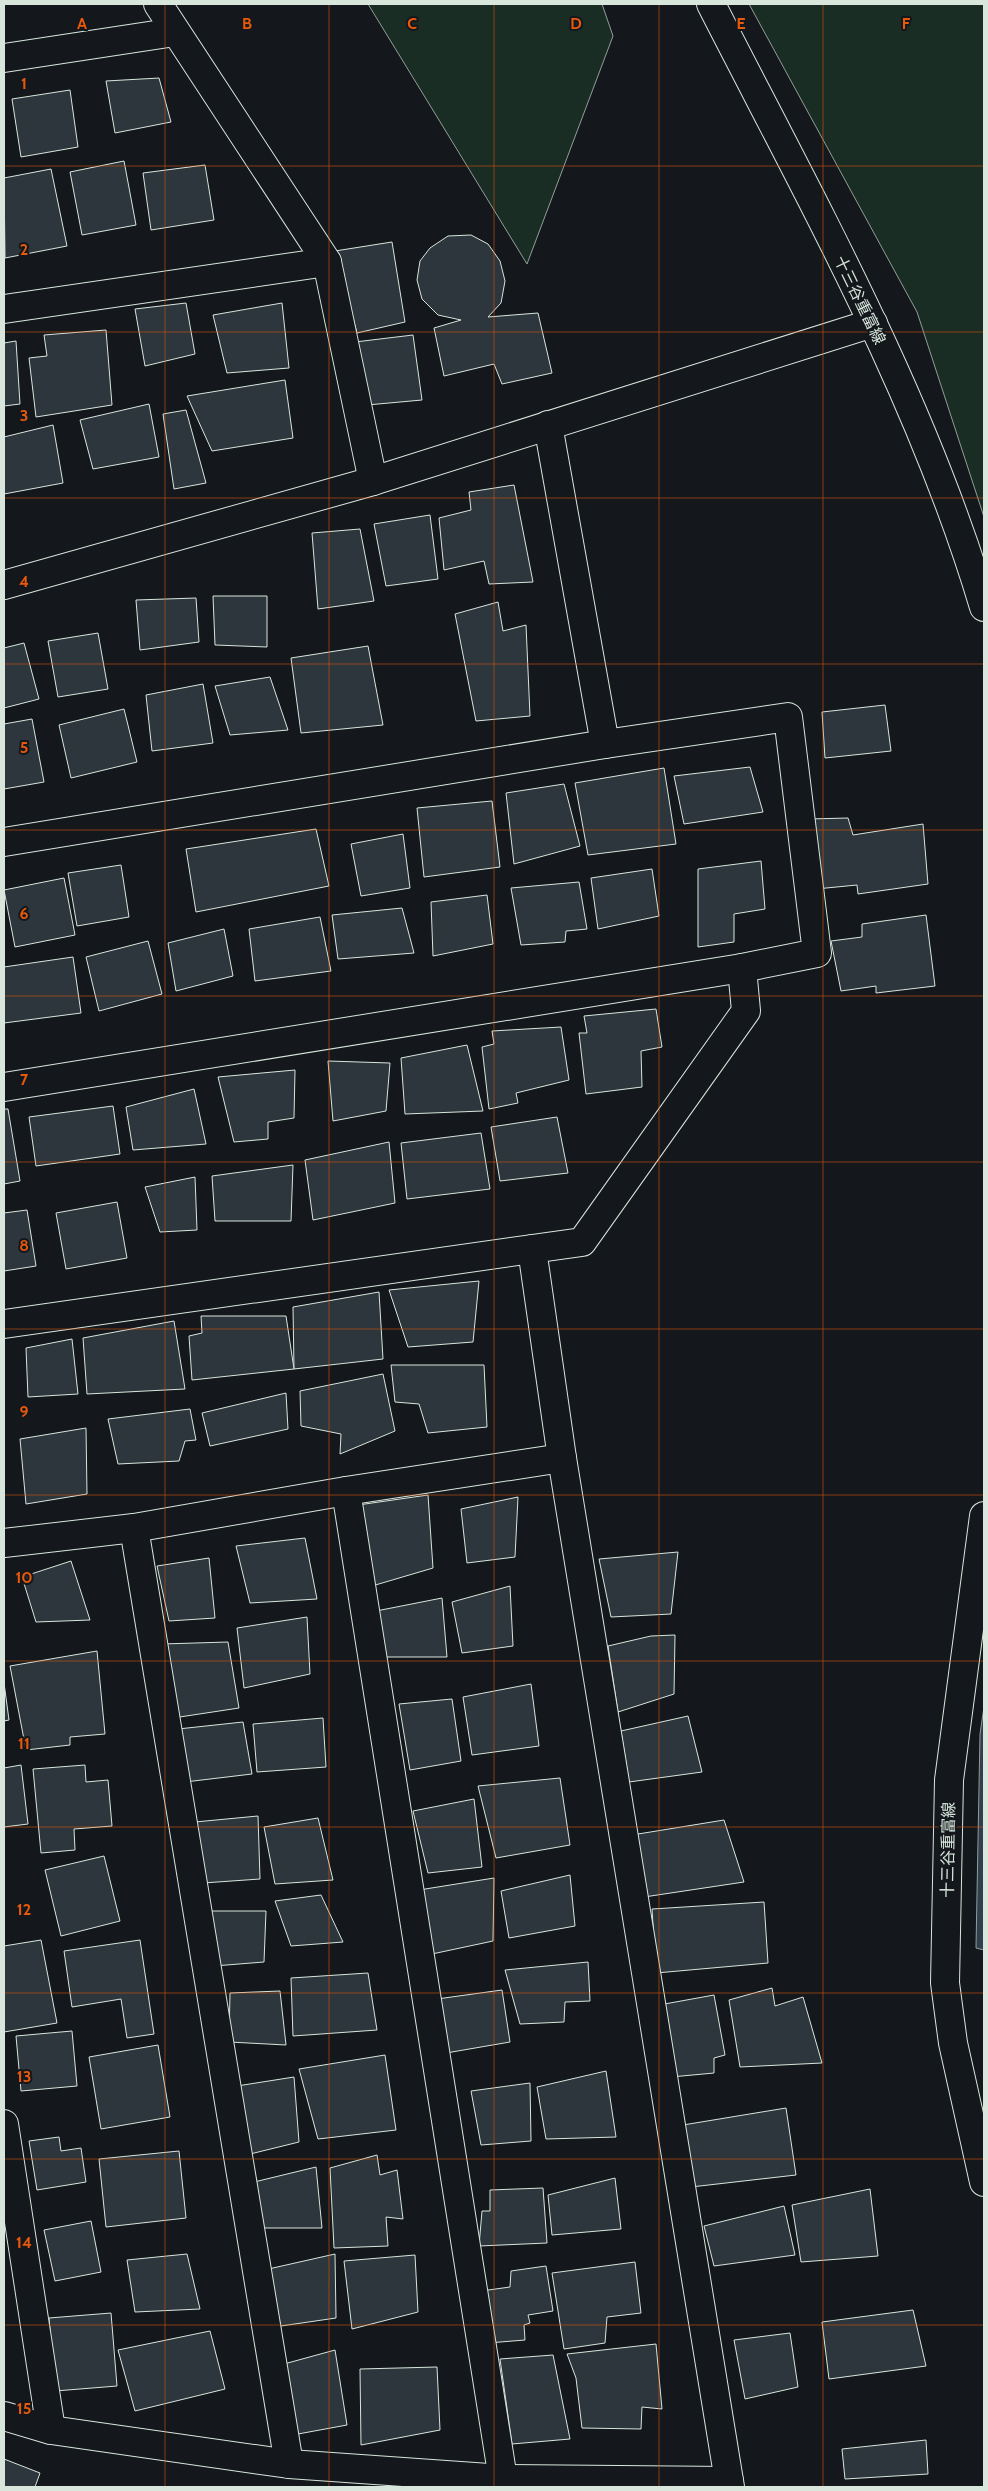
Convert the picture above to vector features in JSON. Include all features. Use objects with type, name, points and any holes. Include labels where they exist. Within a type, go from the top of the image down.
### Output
[{"type":"street","points":[[158,4],[327,262],[373,481]]},
{"type":"street","name":"十三谷重富線","points":[[711,4],[873,324],[934,462],[968,553],[984,607]]},
{"type":"street","points":[[4,58],[175,32]]},
{"type":"street","points":[[4,309],[327,262]]},
{"type":"street","points":[[4,585],[373,481],[873,324]]},
{"type":"street","points":[[548,425],[605,744]]},
{"type":"street","points":[[4,842],[605,744],[788,717],[817,953],[742,968],[4,1087]]},
{"type":"street","points":[[4,1324],[582,1242],[746,1010],[742,968]]},
{"type":"street","points":[[4,2416],[51,2430],[288,2464],[503,2479],[730,2484],[562,1458],[532,1248]]},
{"type":"street","points":[[4,1543],[134,1528],[346,1491],[562,1458]]},
{"type":"street","points":[[346,1491],[503,2479]]},
{"type":"street","name":"十三谷重富線","points":[[984,1516],[949,1780],[945,1983],[953,2043],[984,2182]]},
{"type":"street","points":[[134,1528],[288,2464]]},
{"type":"street","points":[[4,2124],[51,2430]]},
{"type":"green space","points":[[368,4],[602,4],[613,36],[527,264]]},
{"type":"green space","points":[[749,4],[984,4],[984,517],[917,312]]},
{"type":"water","points":[[984,1707],[984,1950],[976,1948],[980,1734]]},
{"type":"building","points":[[159,78],[171,122],[115,133],[106,81]]},
{"type":"building","points":[[70,90],[78,147],[21,157],[12,99]]},
{"type":"building","points":[[124,161],[136,225],[82,235],[70,172]]},
{"type":"building","points":[[205,165],[214,220],[151,230],[143,173]]},
{"type":"building","points":[[51,169],[67,246],[5,258],[4,178]]},
{"type":"building","points":[[471,235],[488,244],[500,261],[505,281],[501,303],[488,317],[538,313],[552,373],[502,384],[494,364],[444,376],[434,328],[461,320],[438,315],[422,299],[417,280],[420,261],[430,248],[448,236]]},
{"type":"building","points":[[392,242],[405,322],[357,333],[335,251]]},
{"type":"building","points":[[186,303],[195,354],[145,366],[135,309]]},
{"type":"building","points":[[282,303],[289,368],[227,373],[213,315]]},
{"type":"building","points":[[106,330],[112,405],[36,417],[29,358],[47,356],[44,335]]},
{"type":"building","points":[[413,335],[422,400],[367,405],[355,342]]},
{"type":"building","points":[[16,341],[20,404],[4,406],[4,343]]},
{"type":"building","points":[[285,380],[293,438],[212,451],[187,396]]},
{"type":"building","points":[[149,404],[159,457],[93,469],[80,420]]},
{"type":"building","points":[[186,410],[206,483],[174,489],[163,414]]},
{"type":"building","points":[[53,425],[63,483],[4,494],[4,437]]},
{"type":"building","points":[[514,485],[533,582],[489,584],[484,561],[444,570],[439,518],[471,510],[469,492]]},
{"type":"building","points":[[430,515],[438,579],[386,586],[374,524]]},
{"type":"building","points":[[360,529],[374,601],[318,609],[312,533]]},
{"type":"building","points":[[213,596],[267,596],[267,647],[215,645]]},
{"type":"building","points":[[196,598],[199,642],[140,650],[136,600]]},
{"type":"building","points":[[498,602],[503,631],[526,625],[530,716],[476,721],[455,614]]},
{"type":"building","points":[[98,633],[108,689],[58,697],[48,641]]},
{"type":"building","points":[[24,643],[39,699],[4,708],[4,648]]},
{"type":"building","points":[[368,646],[383,725],[301,733],[291,658]]},
{"type":"building","points":[[270,677],[288,730],[230,735],[215,686]]},
{"type":"building","points":[[203,684],[213,743],[152,751],[146,695]]},
{"type":"building","points":[[885,705],[891,751],[825,758],[822,712]]},
{"type":"building","points":[[124,709],[137,762],[71,778],[59,725]]},
{"type":"building","points":[[32,719],[44,782],[4,789],[4,724]]},
{"type":"building","points":[[750,767],[763,812],[684,824],[674,776]]},
{"type":"building","points":[[664,768],[676,844],[588,855],[575,783]]},
{"type":"building","points":[[564,784],[580,846],[514,864],[506,793]]},
{"type":"building","points":[[492,801],[500,867],[424,877],[417,808]]},
{"type":"building","points":[[848,818],[853,835],[923,824],[928,884],[858,894],[857,885],[816,889],[808,819]]},
{"type":"building","points":[[316,829],[329,886],[196,912],[186,849]]},
{"type":"building","points":[[403,834],[410,888],[361,896],[351,844]]},
{"type":"building","points":[[761,861],[765,909],[734,914],[734,942],[698,947],[698,869]]},
{"type":"building","points":[[121,865],[129,917],[77,926],[68,873]]},
{"type":"building","points":[[652,869],[659,916],[598,929],[591,878]]},
{"type":"building","points":[[64,878],[75,935],[15,947],[4,890]]},
{"type":"building","points":[[579,882],[587,929],[566,931],[565,942],[521,945],[511,888]]},
{"type":"building","points":[[487,895],[493,944],[433,956],[431,902]]},
{"type":"building","points":[[402,908],[414,953],[338,959],[332,915]]},
{"type":"building","points":[[926,915],[935,986],[876,993],[876,986],[841,991],[831,941],[862,937],[862,924]]},
{"type":"building","points":[[320,917],[331,971],[255,981],[249,929]]},
{"type":"building","points":[[224,929],[233,976],[176,991],[168,943]]},
{"type":"building","points":[[148,941],[162,994],[99,1011],[86,957]]},
{"type":"building","points":[[73,957],[81,1013],[4,1023],[4,967]]},
{"type":"building","points":[[656,1009],[662,1047],[641,1051],[642,1087],[586,1094],[579,1033],[587,1033],[584,1016]]},
{"type":"building","points":[[561,1027],[569,1080],[516,1093],[518,1103],[489,1109],[482,1047],[494,1044],[492,1031]]},
{"type":"building","points":[[467,1045],[483,1111],[405,1114],[401,1058]]},
{"type":"building","points":[[328,1061],[390,1063],[386,1111],[333,1121]]},
{"type":"building","points":[[295,1070],[294,1118],[268,1122],[268,1139],[234,1142],[218,1077]]},
{"type":"building","points":[[194,1089],[206,1144],[133,1150],[126,1107]]},
{"type":"building","points":[[113,1106],[120,1154],[36,1166],[29,1117]]},
{"type":"building","points":[[4,1109],[8,1109],[20,1181],[4,1184]]},
{"type":"building","points":[[557,1117],[568,1173],[500,1181],[491,1127]]},
{"type":"building","points":[[481,1133],[490,1189],[407,1199],[401,1143]]},
{"type":"building","points":[[389,1142],[395,1203],[313,1220],[305,1160]]},
{"type":"building","points":[[293,1165],[291,1221],[215,1221],[212,1176]]},
{"type":"building","points":[[195,1177],[197,1230],[160,1232],[145,1187]]},
{"type":"building","points":[[117,1202],[127,1258],[66,1269],[56,1213]]},
{"type":"building","points":[[27,1210],[36,1266],[4,1271],[4,1213]]},
{"type":"building","points":[[479,1281],[473,1342],[408,1347],[389,1290]]},
{"type":"building","points":[[379,1292],[383,1359],[294,1369],[293,1307]]},
{"type":"building","points":[[201,1316],[286,1316],[294,1369],[192,1380],[189,1336],[202,1333]]},
{"type":"building","points":[[174,1321],[185,1389],[87,1394],[83,1338]]},
{"type":"building","points":[[72,1339],[78,1394],[28,1397],[26,1348]]},
{"type":"building","points":[[391,1365],[484,1365],[487,1427],[428,1433],[419,1404],[395,1402]]},
{"type":"building","points":[[383,1374],[395,1431],[340,1454],[341,1434],[301,1426],[300,1391]]},
{"type":"building","points":[[286,1393],[288,1429],[210,1446],[202,1413]]},
{"type":"building","points":[[190,1409],[196,1440],[185,1441],[179,1461],[118,1464],[108,1419]]},
{"type":"building","points":[[86,1428],[87,1494],[26,1504],[20,1439]]},
{"type":"building","points":[[428,1495],[433,1568],[372,1586],[358,1505]]},
{"type":"building","points":[[518,1497],[515,1557],[467,1563],[461,1509]]},
{"type":"building","points":[[305,1538],[317,1599],[250,1603],[236,1546]]},
{"type":"building","points":[[678,1552],[671,1614],[611,1617],[599,1559]]},
{"type":"building","points":[[209,1558],[215,1618],[169,1621],[157,1566]]},
{"type":"building","points":[[71,1561],[90,1620],[36,1622],[22,1577]]},
{"type":"building","points":[[510,1586],[513,1646],[462,1653],[452,1602]]},
{"type":"building","points":[[442,1598],[447,1657],[372,1657],[366,1613]]},
{"type":"building","points":[[307,1617],[310,1674],[244,1688],[237,1628]]},
{"type":"building","points":[[675,1635],[674,1694],[618,1712],[608,1646],[651,1636]]},
{"type":"building","points":[[228,1642],[239,1708],[173,1718],[162,1644]]},
{"type":"building","points":[[97,1651],[105,1734],[70,1737],[70,1745],[26,1750],[10,1666]]},
{"type":"building","points":[[4,1683],[9,1720],[4,1721]]},
{"type":"building","points":[[531,1684],[539,1746],[472,1755],[463,1697]]},
{"type":"building","points":[[452,1699],[461,1761],[410,1770],[399,1704]]},
{"type":"building","points":[[688,1716],[702,1772],[629,1782],[621,1731]]},
{"type":"building","points":[[323,1718],[326,1767],[257,1772],[253,1724]]},
{"type":"building","points":[[243,1722],[252,1774],[185,1782],[178,1729]]},
{"type":"building","points":[[21,1765],[28,1824],[4,1827],[4,1768]]},
{"type":"building","points":[[85,1765],[86,1782],[108,1780],[112,1826],[74,1829],[75,1850],[41,1853],[33,1769]]},
{"type":"building","points":[[560,1778],[570,1845],[496,1858],[478,1786]]},
{"type":"building","points":[[474,1799],[482,1867],[428,1873],[413,1811]]},
{"type":"building","points":[[258,1816],[260,1879],[203,1883],[195,1822]]},
{"type":"building","points":[[318,1818],[333,1880],[275,1884],[264,1827]]},
{"type":"building","points":[[724,1820],[744,1882],[644,1897],[632,1835]]},
{"type":"building","points":[[104,1856],[120,1921],[61,1936],[45,1870]]},
{"type":"building","points":[[570,1875],[575,1926],[509,1938],[501,1891]]},
{"type":"building","points":[[494,1878],[493,1941],[432,1954],[419,1890]]},
{"type":"building","points":[[321,1895],[343,1942],[291,1946],[275,1901]]},
{"type":"building","points":[[764,1902],[768,1963],[656,1973],[652,1909]]},
{"type":"building","points":[[206,1911],[266,1911],[264,1962],[214,1966]]},
{"type":"building","points":[[41,1940],[57,2023],[4,2032],[4,1946]]},
{"type":"building","points":[[140,1940],[154,2034],[127,2038],[121,1999],[72,2007],[64,1951]]},
{"type":"building","points":[[588,1962],[590,2001],[565,2002],[564,2022],[520,2024],[505,1970]]},
{"type":"building","points":[[368,1973],[377,2030],[293,2036],[291,1978]]},
{"type":"building","points":[[772,1988],[775,2006],[803,1997],[822,2063],[740,2067],[729,2000]]},
{"type":"building","points":[[502,1990],[510,2042],[446,2053],[437,1999]]},
{"type":"building","points":[[280,1991],[286,2045],[229,2042],[230,1993]]},
{"type":"building","points":[[714,1995],[725,2055],[714,2058],[714,2073],[671,2077],[659,2005]]},
{"type":"building","points":[[72,2031],[77,2086],[21,2091],[16,2036]]},
{"type":"building","points":[[158,2045],[170,2117],[101,2129],[89,2057]]},
{"type":"building","points":[[385,2055],[396,2130],[318,2139],[299,2069]]},
{"type":"building","points":[[606,2071],[616,2137],[546,2139],[537,2087]]},
{"type":"building","points":[[294,2077],[299,2142],[238,2157],[237,2086]]},
{"type":"building","points":[[530,2083],[531,2141],[481,2145],[471,2091]]},
{"type":"building","points":[[786,2108],[796,2175],[691,2187],[683,2125]]},
{"type":"building","points":[[59,2137],[61,2151],[81,2148],[86,2182],[37,2190],[29,2141]]},
{"type":"building","points":[[179,2151],[186,2218],[106,2227],[99,2159]]},
{"type":"building","points":[[377,2155],[380,2175],[397,2170],[403,2219],[386,2217],[388,2246],[334,2248],[330,2168]]},
{"type":"building","points":[[316,2167],[322,2228],[258,2228],[250,2183]]},
{"type":"building","points":[[615,2178],[621,2229],[552,2235],[548,2195]]},
{"type":"building","points":[[543,2188],[547,2243],[479,2246],[482,2211],[490,2211],[490,2190]]},
{"type":"building","points":[[870,2189],[878,2256],[801,2262],[792,2205]]},
{"type":"building","points":[[784,2206],[795,2255],[714,2266],[704,2226]]},
{"type":"building","points":[[91,2221],[101,2272],[55,2281],[44,2230]]},
{"type":"building","points":[[187,2254],[200,2309],[135,2312],[127,2260]]},
{"type":"building","points":[[335,2254],[336,2318],[281,2326],[264,2270]]},
{"type":"building","points":[[415,2255],[418,2312],[352,2329],[344,2261]]},
{"type":"building","points":[[635,2262],[641,2313],[607,2317],[605,2343],[564,2349],[552,2273]]},
{"type":"building","points":[[546,2266],[553,2311],[528,2315],[530,2323],[524,2325],[525,2340],[488,2343],[474,2292],[510,2287],[511,2271]]},
{"type":"building","points":[[913,2310],[926,2366],[829,2379],[822,2322]]},
{"type":"building","points":[[111,2313],[117,2386],[55,2391],[49,2318]]},
{"type":"building","points":[[210,2331],[225,2389],[135,2411],[118,2350]]},
{"type":"building","points":[[790,2333],[798,2387],[745,2399],[734,2340]]},
{"type":"building","points":[[656,2344],[662,2409],[642,2407],[641,2429],[582,2428],[576,2378],[567,2354]]},
{"type":"building","points":[[335,2350],[347,2425],[298,2434],[284,2364]]},
{"type":"building","points":[[553,2355],[570,2439],[512,2444],[500,2359]]},
{"type":"building","points":[[437,2367],[440,2430],[361,2445],[360,2369]]},
{"type":"building","points":[[926,2440],[928,2474],[845,2479],[842,2449]]},
{"type":"building","points":[[4,2459],[40,2473],[35,2487],[4,2487]]}]
